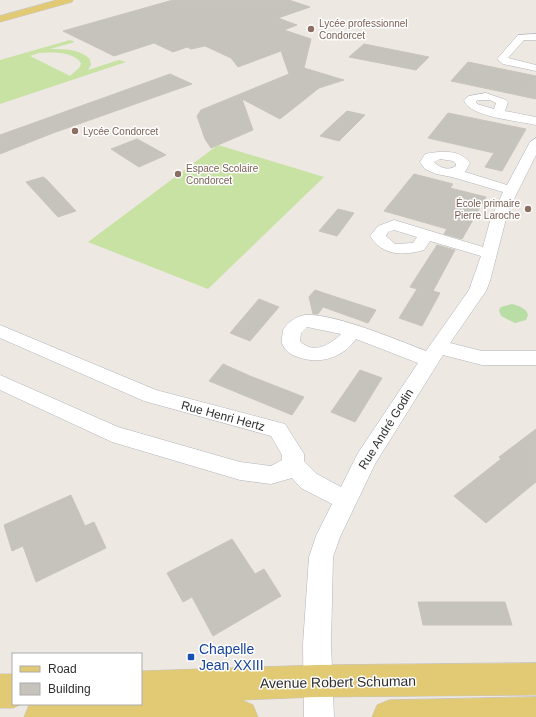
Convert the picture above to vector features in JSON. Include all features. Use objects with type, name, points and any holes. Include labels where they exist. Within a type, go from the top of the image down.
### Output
[{"type":"main road","points":[[0,19],[68,0]]},
{"type":"main road","name":"Avenue Robert Schuman","points":[[144,702],[317,681],[536,679]]},
{"type":"main road","points":[[0,691],[12,691]]},
{"type":"main road","name":"Avenue Robert Schuman","points":[[144,702],[241,717]]},
{"type":"main road","name":"Avenue Robert Schuman","points":[[41,717],[123,705]]},
{"type":"main road","points":[[389,717],[536,714]]},
{"type":"street","points":[[534,64],[507,62],[502,59],[521,37],[536,37]]},
{"type":"street","points":[[498,113],[536,121]]},
{"type":"street","name":"Rue André Godin","points":[[319,717],[317,681],[317,619],[321,557],[328,536],[366,460],[482,281],[500,212],[513,185],[534,156]]},
{"type":"street","points":[[453,172],[463,177],[513,185]]},
{"type":"street","points":[[426,235],[490,254]]},
{"type":"street","name":"Rue Henri Hertz","points":[[0,331],[151,396],[278,430],[294,454],[293,464]]},
{"type":"street","points":[[352,332],[434,353],[482,358],[536,358]]},
{"type":"street","points":[[0,382],[112,434],[232,469],[271,475],[284,471],[293,464],[309,481],[345,500]]},
{"type":"green space","points":[[70,40],[75,42],[50,49],[77,51],[82,53],[90,59],[91,65],[88,70],[119,60],[126,62],[0,104],[0,60]],"holes":[[[39,53],[68,54],[73,56],[81,63],[80,67],[70,76],[30,56]]]},
{"type":"green space","points":[[218,145],[324,177],[208,289],[88,242]]},
{"type":"green space","points":[[512,304],[526,311],[528,315],[526,320],[515,323],[501,316],[499,310],[501,307]]},
{"type":"building","points":[[173,0],[289,0],[310,7],[278,18],[297,25],[284,30],[311,39],[304,68],[344,80],[319,88],[280,119],[242,99],[253,130],[211,148],[205,139],[197,116],[201,110],[289,74],[281,51],[238,67],[231,58],[205,46],[191,49],[187,47],[173,52],[154,43],[114,56],[63,31]]},
{"type":"building","points":[[364,44],[429,57],[416,70],[349,57]]},
{"type":"building","points":[[468,62],[536,76],[536,99],[451,81]]},
{"type":"building","points":[[170,74],[192,84],[53,133],[0,154],[0,135]]},
{"type":"building","points":[[347,111],[365,115],[339,141],[320,136]]},
{"type":"building","points":[[448,113],[526,129],[502,171],[485,167],[494,153],[428,138]]},
{"type":"building","points":[[137,139],[166,155],[139,167],[111,149]]},
{"type":"building","points":[[414,174],[453,184],[450,188],[486,197],[462,239],[444,234],[447,229],[384,211]]},
{"type":"building","points":[[43,177],[76,211],[58,217],[26,182]]},
{"type":"building","points":[[338,209],[354,213],[337,236],[319,231]]},
{"type":"building","points":[[437,245],[455,250],[433,291],[440,293],[422,326],[399,318],[417,289],[410,287]]},
{"type":"building","points":[[315,290],[376,310],[368,323],[323,307],[318,314],[313,314],[309,297]]},
{"type":"building","points":[[259,299],[279,307],[250,341],[230,333]]},
{"type":"building","points":[[223,364],[304,397],[292,415],[209,381]]},
{"type":"building","points":[[360,370],[382,378],[355,422],[331,412]]},
{"type":"building","points":[[536,429],[536,482],[486,523],[454,496],[501,459],[499,457]]},
{"type":"building","points":[[71,495],[85,526],[94,522],[106,548],[36,582],[23,546],[12,551],[4,525]]},
{"type":"building","points":[[232,539],[255,574],[264,569],[281,596],[213,636],[192,597],[183,602],[167,573]]},
{"type":"building","points":[[418,602],[505,602],[512,625],[423,625]]},
{"type":"place","name":"Lycée professionnel Condorcet","points":[[311,29]]},
{"type":"place","name":"Lycée Condorcet","points":[[75,131]]},
{"type":"place","name":"Espace Scolaire Condorcet","points":[[178,174]]},
{"type":"place","name":"École primaire Pierre Laroche","points":[[528,209]]},
{"type":"place","name":"Chapelle Jean XXIII","points":[[191,657]]}]
